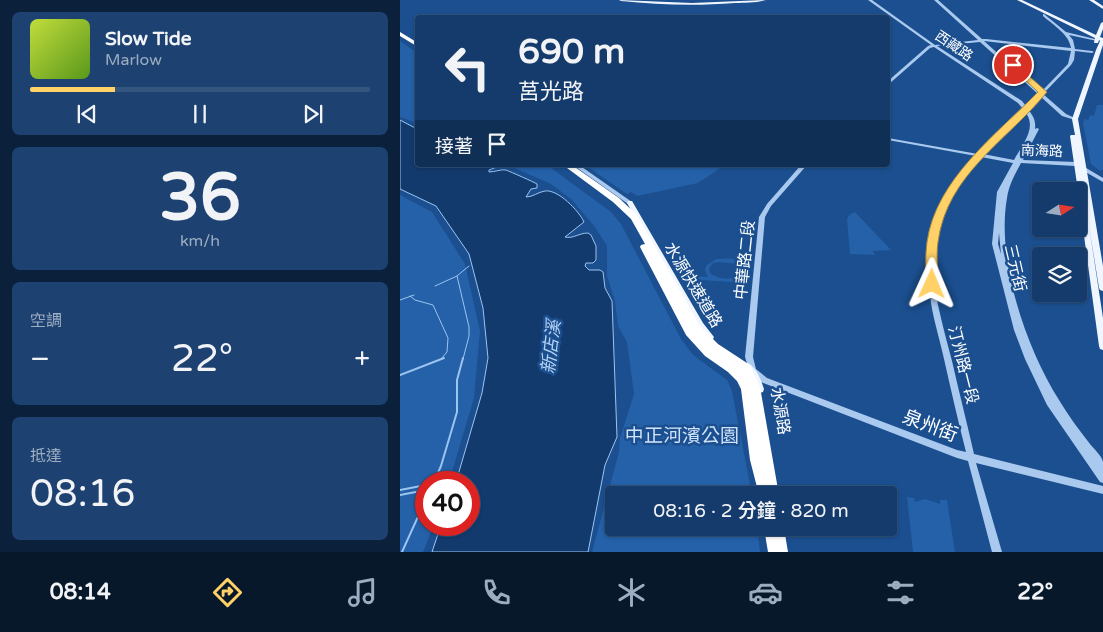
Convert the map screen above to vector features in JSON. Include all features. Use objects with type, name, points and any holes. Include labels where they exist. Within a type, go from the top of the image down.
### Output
[{"type":"highway","points":[[400,34],[415,44]]},
{"type":"highway","points":[[400,34],[415,41]]},
{"type":"highway","name":"水源快速道路","points":[[563,167],[620,208],[632,224],[693,337],[708,353],[732,369],[741,378],[746,389],[756,460],[765,486]]},
{"type":"highway","name":"水源快速道路","points":[[571,167],[616,200],[634,217],[697,329],[707,341],[749,372],[758,402],[766,486]]},
{"type":"highway","name":"水源快速道路","points":[[657,272],[668,286],[702,341],[741,370],[750,387]]},
{"type":"highway","points":[[750,387],[766,486]]},
{"type":"highway","points":[[771,536],[774,552]]},
{"type":"highway","points":[[779,536],[782,552]]},
{"type":"main road","points":[[621,0],[679,5],[764,0]]},
{"type":"main road","points":[[630,0],[688,4],[744,0]]},
{"type":"main road","points":[[1014,0],[1100,40]]},
{"type":"main road","points":[[1019,0],[1100,40]]},
{"type":"main road","points":[[1091,0],[1103,7]]},
{"type":"main road","points":[[1095,0],[1103,7]]},
{"type":"main road","points":[[1103,23],[1097,52],[1072,118],[1103,346]]},
{"type":"main road","points":[[1079,165],[1103,288]]},
{"type":"main road","name":"水源路","points":[[630,203],[700,325],[718,344],[753,371],[759,386],[776,486]]},
{"type":"main road","points":[[785,536],[788,552]]},
{"type":"street","name":"西藏路","points":[[870,0],[1028,108]]},
{"type":"street","name":"西藏路","points":[[874,0],[936,45]]},
{"type":"street","points":[[938,0],[1064,115],[1072,118]]},
{"type":"street","points":[[1044,15],[1066,32],[1070,37],[1074,50]]},
{"type":"street","points":[[1066,32],[1100,40]]},
{"type":"street","points":[[890,81],[928,47],[936,45],[984,40],[1097,52]]},
{"type":"street","name":"汀州路一段","points":[[997,552],[971,458],[935,305],[932,284],[932,243],[946,196],[961,175],[1070,64],[1074,50]]},
{"type":"street","name":"三元街","points":[[1028,108],[1033,127],[1005,192],[1000,237],[1018,314],[1033,356],[1055,402],[1103,467]]},
{"type":"street","name":"南海路","points":[[890,139],[1017,162],[1079,165],[1103,180]]},
{"type":"street","name":"三元街","points":[[1017,162],[1000,192],[995,241],[1017,330],[1050,404],[1103,479]]},
{"type":"street","name":"水源路","points":[[579,167],[630,203]]},
{"type":"street","name":"中華路二段","points":[[753,371],[750,357],[762,217],[769,205],[802,167]]},
{"type":"street","name":"泉州街","points":[[753,371],[764,380],[971,458],[1103,490]]},
{"type":"green space","points":[[400,41],[415,52],[415,122],[400,117]]},
{"type":"green space","points":[[1097,105],[1103,105],[1103,169],[1100,171],[1091,164],[1083,123],[1084,119],[1088,120],[1090,115],[1094,116]]},
{"type":"green space","name":"中正河濱公園","points":[[513,167],[550,167],[611,212],[621,224],[681,339],[693,355],[727,380],[732,391],[750,486],[610,486],[619,452],[620,438],[634,394],[627,342],[618,326],[615,301],[607,276],[607,246],[595,227],[572,200],[551,184]]},
{"type":"green space","points":[[588,167],[722,167],[698,183],[637,196],[631,192],[627,194]]},
{"type":"green space","points":[[400,195],[432,212],[465,264],[480,331],[474,398],[452,471],[415,471],[415,536],[430,536],[423,552],[400,552]]},
{"type":"green space","points":[[855,212],[891,250],[873,251],[875,255],[850,254],[847,219],[850,214]]},
{"type":"green space","points":[[716,259],[739,261],[748,270],[743,279],[746,279],[745,283],[686,279],[687,276],[708,277],[705,271],[706,266]],"holes":[[[713,263],[739,264],[744,269],[740,276],[722,278],[710,273],[709,268]]]},
{"type":"green space","points":[[907,497],[914,498],[915,502],[925,499],[940,504],[940,500],[947,500],[955,552],[913,552]]},
{"type":"green space","name":"中正河濱公園","points":[[605,504],[605,536],[758,536],[760,552],[592,552]]},
{"type":"water","name":"新店溪","points":[[400,120],[415,128],[415,167],[497,167],[489,170],[489,172],[506,170],[537,184],[537,188],[531,189],[526,197],[550,191],[568,202],[578,212],[584,222],[565,237],[588,233],[591,235],[596,246],[596,260],[593,263],[586,263],[585,266],[589,270],[600,270],[603,272],[605,288],[612,301],[617,437],[605,465],[588,552],[432,552],[437,536],[480,536],[480,471],[459,471],[482,393],[488,358],[483,308],[469,254],[436,206],[400,189]]},
{"type":"waterway","points":[[457,276],[469,266]]},
{"type":"waterway","points":[[435,286],[457,276]]},
{"type":"waterway","points":[[457,276],[469,327],[469,336],[463,359]]},
{"type":"waterway","points":[[400,300],[410,296]]},
{"type":"waterway","points":[[410,296],[415,300],[433,305],[448,338],[447,352],[441,359]]},
{"type":"waterway","points":[[400,375],[444,358]]},
{"type":"waterway","points":[[439,471],[457,412],[457,380],[463,358]]},
{"type":"waterway","points":[[400,490],[415,487]]},
{"type":"waterway","points":[[400,495],[415,492]]},
{"type":"waterway","points":[[402,552],[415,523]]},
{"type":"route","points":[[932,284],[932,243],[934,231],[946,196],[961,175],[1043,92],[1013,65]]}]
